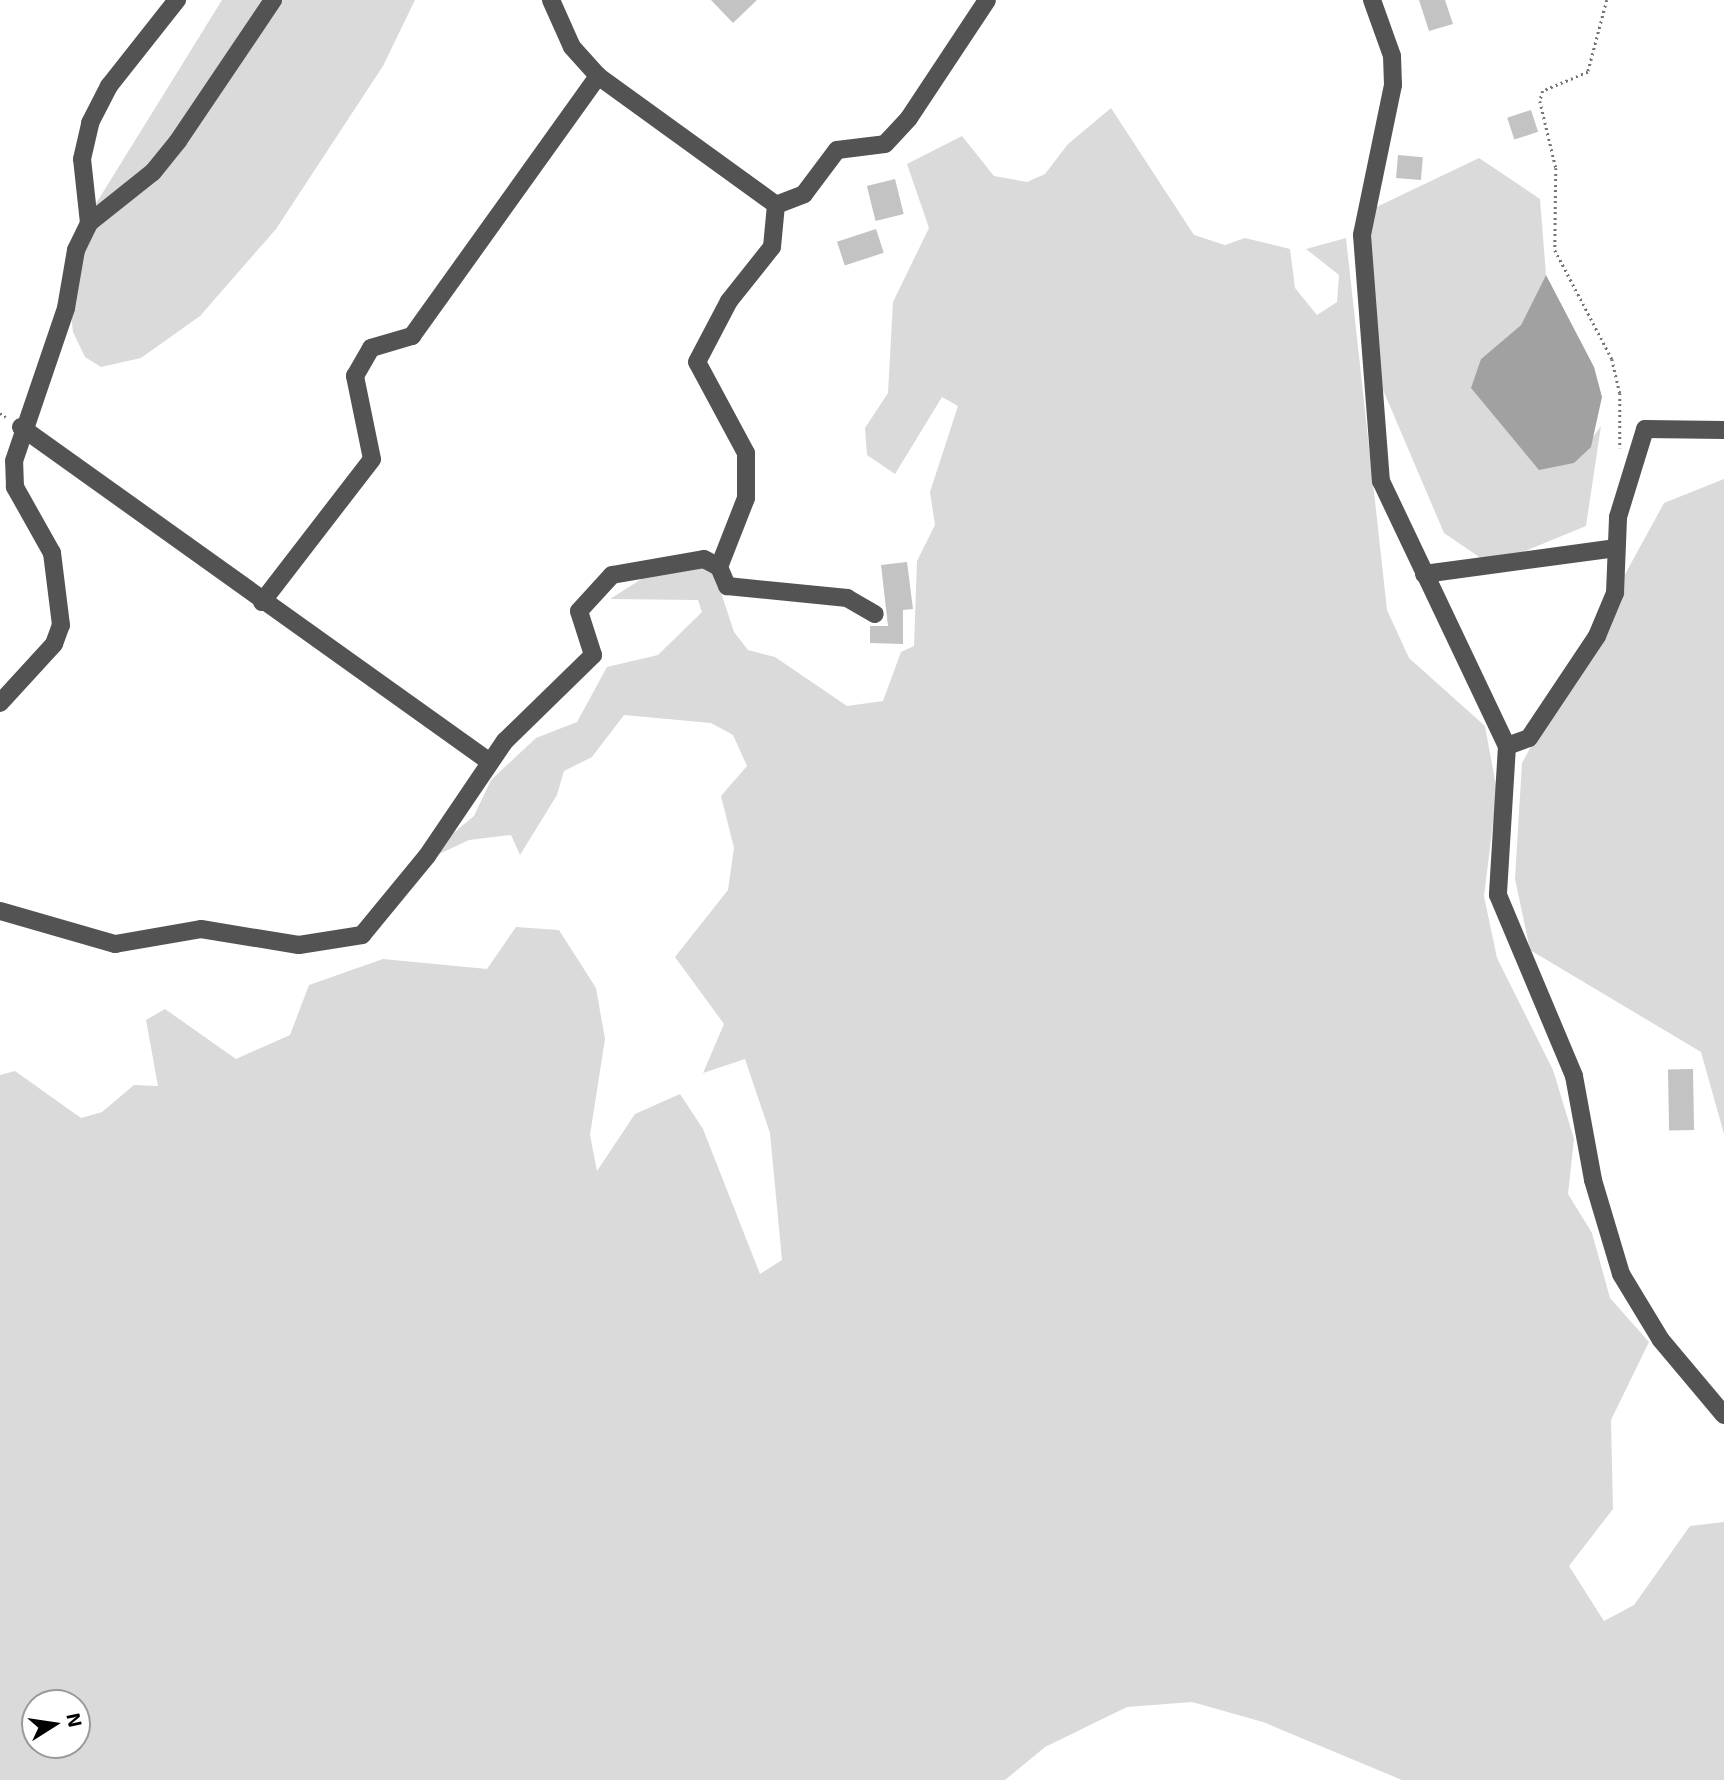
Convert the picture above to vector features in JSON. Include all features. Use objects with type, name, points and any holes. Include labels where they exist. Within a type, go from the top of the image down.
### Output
[{"type":"street","points":[[89,223],[82,159],[90,123],[109,86],[177,0]]},
{"type":"street","points":[[0,703],[54,645],[61,625],[52,553],[15,487],[21,427],[47,372],[76,250],[89,223],[153,172],[273,0]]},
{"type":"street","points":[[551,0],[572,47],[598,76],[776,205]]},
{"type":"street","points":[[776,205],[804,194],[837,150],[885,144],[909,118],[987,0]]},
{"type":"street","points":[[1372,0],[1386,33],[1393,85],[1362,235],[1376,440],[1390,508],[1507,746],[1498,895],[1574,1076],[1592,1180],[1621,1274],[1661,1340],[1724,1415]]},
{"type":"street","points":[[262,603],[372,459],[355,376],[371,348],[412,336],[598,76]]},
{"type":"street","points":[[719,567],[747,498],[746,453],[697,362],[729,301],[772,247],[776,205]]},
{"type":"street","points":[[21,427],[262,603],[490,762]]},
{"type":"street","points":[[1507,746],[1529,738],[1597,636],[1615,593],[1618,517],[1645,429],[1724,430]]},
{"type":"street","points":[[1424,574],[1616,548]]},
{"type":"street","points":[[0,911],[115,944],[201,929],[299,945],[335,944],[362,935],[381,918],[490,762],[593,655],[579,611],[591,592],[612,575],[638,568],[704,559],[719,567],[727,586],[847,598],[875,614]]},
{"type":"path","points":[[1607,0],[1588,72],[1543,92],[1540,101],[1556,168],[1555,250],[1612,359],[1620,393],[1619,463]]},
{"type":"shaded area","points":[[222,0],[415,0],[383,66],[276,229],[200,316],[141,358],[101,367],[85,357],[73,332],[68,285],[92,210]]},
{"type":"shaded area","points":[[1111,108],[1194,235],[1225,245],[1245,238],[1290,249],[1295,288],[1317,315],[1337,302],[1339,275],[1306,249],[1346,238],[1387,610],[1409,658],[1485,726],[1497,791],[1484,896],[1497,958],[1553,1070],[1574,1139],[1568,1194],[1592,1233],[1610,1298],[1649,1342],[1611,1420],[1613,1509],[1569,1566],[1604,1621],[1634,1605],[1690,1526],[1724,1522],[1724,1780],[1402,1780],[1263,1722],[1192,1702],[1127,1707],[1045,1747],[1005,1780],[0,1780],[0,1075],[15,1071],[81,1118],[102,1112],[134,1085],[158,1086],[146,1020],[165,1009],[236,1059],[290,1035],[309,985],[383,959],[487,969],[516,927],[559,930],[596,988],[605,1039],[590,1135],[597,1171],[635,1114],[680,1094],[703,1129],[760,1274],[782,1260],[770,1133],[745,1059],[703,1073],[724,1024],[675,957],[728,890],[734,848],[721,796],[747,766],[733,735],[711,723],[624,715],[592,757],[564,771],[557,795],[520,855],[511,835],[469,840],[439,854],[445,840],[474,816],[491,780],[536,738],[577,722],[607,667],[658,655],[702,612],[698,600],[610,599],[665,564],[713,568],[734,632],[748,650],[775,657],[847,706],[883,701],[901,652],[914,646],[917,561],[935,525],[930,492],[958,406],[942,397],[895,474],[867,455],[865,428],[888,393],[893,302],[929,228],[907,164],[962,136],[994,176],[1027,182],[1045,174],[1068,144]]},
{"type":"shaded area","points":[[1479,158],[1540,199],[1546,275],[1521,325],[1481,359],[1574,463],[1601,426],[1586,526],[1491,565],[1444,533],[1369,357],[1366,212]]},
{"type":"shaded area","points":[[1546,275],[1594,367],[1602,397],[1591,447],[1574,463],[1539,470],[1471,388],[1481,359],[1521,325]]},
{"type":"shaded area","points":[[1724,479],[1724,1134],[1701,1052],[1530,950],[1515,879],[1522,763],[1664,503]]},
{"type":"building","points":[[711,0],[757,0],[733,23]]},
{"type":"building","points":[[1419,0],[1445,0],[1453,24],[1429,31]]},
{"type":"building","points":[[1531,110],[1538,132],[1514,140],[1507,118]]},
{"type":"building","points":[[1398,155],[1423,157],[1421,180],[1396,178]]},
{"type":"building","points":[[895,179],[904,214],[876,221],[867,186]]},
{"type":"building","points":[[876,229],[884,253],[845,265],[837,242]]},
{"type":"building","points":[[907,562],[913,609],[903,610],[903,644],[870,643],[870,626],[888,626],[881,565]]},
{"type":"building","points":[[1668,1069],[1693,1069],[1694,1130],[1669,1130]]}]
